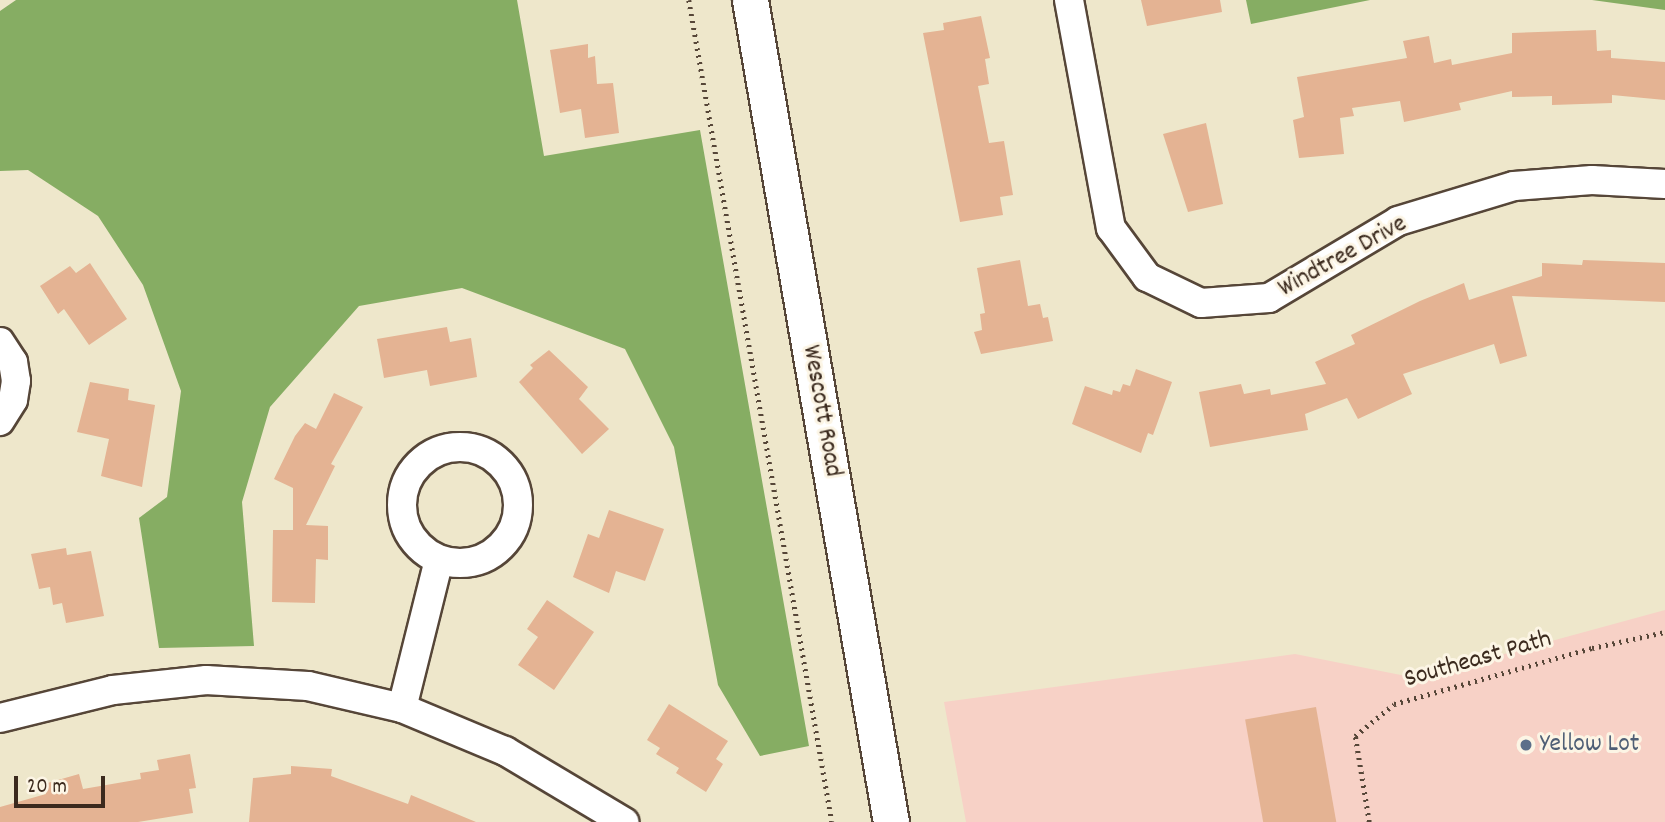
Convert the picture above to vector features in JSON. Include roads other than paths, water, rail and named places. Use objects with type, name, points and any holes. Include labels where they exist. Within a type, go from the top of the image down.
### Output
[{"type":"street","name":"Wescott Road","points":[[750,0],[891,822]]},
{"type":"street","name":"Windtree Drive","points":[[1069,0],[1111,228],[1147,276],[1200,303],[1269,299],[1398,221],[1514,186],[1592,180],[1665,184]]},
{"type":"street","points":[[0,342],[13,362],[16,381],[13,400],[0,421]]},
{"type":"street","points":[[472,448],[491,455],[510,476],[519,503],[516,522],[508,539],[478,561],[439,560],[410,536],[401,498],[418,463],[443,449],[472,448]]},
{"type":"street","points":[[402,708],[439,560]]},
{"type":"street","points":[[0,718],[113,690],[206,680],[308,686],[402,708],[505,751],[624,822]]},
{"type":"place","name":"Yellow Lot","points":[[1526,745]]}]
